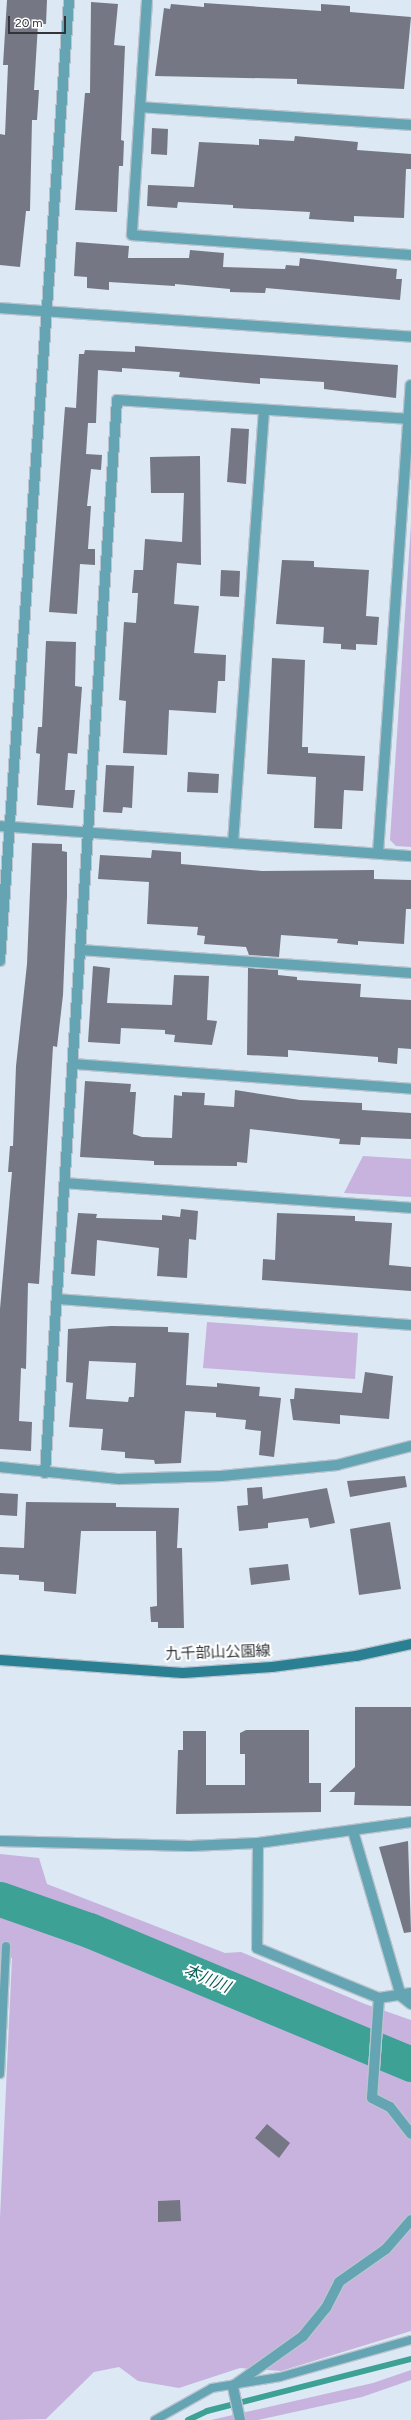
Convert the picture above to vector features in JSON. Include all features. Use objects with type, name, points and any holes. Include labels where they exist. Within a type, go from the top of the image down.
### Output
[{"type":"main road","name":"九千部山公園線","points":[[0,1660],[183,1673],[288,1665],[411,1644]]},
{"type":"street","points":[[0,961],[4,827],[47,311],[69,0]]},
{"type":"street","points":[[147,0],[132,235],[411,255]]},
{"type":"street","points":[[140,107],[411,125]]},
{"type":"street","points":[[0,308],[411,337]]},
{"type":"street","points":[[378,854],[411,385]]},
{"type":"street","points":[[45,1473],[90,833],[117,400],[409,419]]},
{"type":"street","points":[[233,843],[264,410]]},
{"type":"street","points":[[4,827],[411,856]]},
{"type":"street","points":[[82,950],[411,973]]},
{"type":"street","points":[[74,1064],[411,1089]]},
{"type":"street","points":[[65,1183],[411,1208]]},
{"type":"street","points":[[57,1299],[411,1325]]},
{"type":"street","points":[[0,1467],[45,1473],[119,1479],[221,1476],[337,1465],[411,1446]]},
{"type":"street","points":[[0,1841],[190,1846],[258,1843],[353,1832],[411,1822]]},
{"type":"street","points":[[353,1832],[406,1995],[411,2004]]},
{"type":"street","points":[[258,1843],[257,1948],[379,1998],[406,1995]]},
{"type":"street","points":[[379,1998],[372,2098],[390,2107],[411,2134]]},
{"type":"street","points":[[239,2418],[233,2388],[303,2336],[326,2308],[339,2282],[386,2249],[411,2220]]},
{"type":"lane","points":[[0,2074],[6,1946]]},
{"type":"lane","points":[[155,2420],[212,2388],[233,2388],[280,2377],[411,2340]]},
{"type":"shaded area","points":[[411,524],[411,847],[396,846],[390,840]]},
{"type":"shaded area","points":[[363,1156],[411,1159],[411,1197],[344,1193]]},
{"type":"shaded area","points":[[207,1322],[358,1333],[355,1379],[203,1368]]},
{"type":"shaded area","points":[[0,1854],[39,1858],[47,1884],[225,1953],[241,1952],[365,2004],[411,2020],[411,2049],[75,1909],[0,1886]]},
{"type":"shaded area","points":[[0,1916],[64,1935],[411,2080],[411,2331],[281,2371],[240,2368],[179,2388],[138,2381],[119,2367],[94,2372],[46,2419],[0,2420],[0,2218],[12,1958],[0,1954]]},
{"type":"shaded area","points":[[411,2370],[411,2380],[362,2397],[258,2420],[211,2420],[373,2383]]},
{"type":"building","points":[[7,0],[47,0],[46,24],[38,24],[34,90],[39,90],[37,120],[32,120],[30,211],[26,211],[20,267],[0,265],[0,134],[5,135],[8,65],[3,65]]},
{"type":"building","points":[[91,2],[118,4],[114,45],[125,46],[121,140],[124,141],[123,166],[119,166],[117,212],[75,210],[85,93],[90,93]]},
{"type":"building","points":[[204,3],[321,11],[321,4],[350,6],[350,12],[411,17],[404,89],[297,84],[297,79],[155,76],[164,8],[170,9],[171,4],[204,7]]},
{"type":"building","points":[[152,128],[168,129],[167,155],[151,154]]},
{"type":"building","points":[[295,136],[358,142],[357,150],[411,154],[411,169],[406,169],[404,218],[354,216],[354,222],[309,219],[310,212],[233,208],[233,205],[178,202],[177,208],[147,206],[148,185],[194,187],[199,142],[259,145],[259,139],[294,141]]},
{"type":"building","points":[[76,242],[129,246],[128,258],[189,258],[190,250],[224,253],[223,267],[285,269],[286,265],[299,266],[300,258],[397,269],[396,279],[402,279],[400,300],[266,288],[265,293],[230,292],[230,289],[175,284],[175,286],[109,282],[109,290],[87,288],[87,277],[74,276]]},
{"type":"building","points":[[135,346],[398,365],[396,398],[324,389],[324,382],[260,378],[260,384],[179,377],[180,372],[122,368],[122,372],[98,370],[96,423],[88,423],[86,454],[102,455],[101,470],[91,469],[87,506],[91,506],[88,549],[95,549],[95,565],[80,564],[77,614],[49,612],[65,407],[76,408],[79,354],[84,354],[85,350],[135,352]]},
{"type":"building","points":[[231,428],[249,429],[246,484],[227,482]]},
{"type":"building","points":[[200,456],[201,565],[177,563],[174,604],[199,606],[194,653],[226,655],[225,681],[218,681],[216,713],[169,710],[167,755],[123,753],[126,701],[119,700],[124,622],[136,623],[138,593],[132,593],[134,570],[143,570],[145,539],[182,542],[184,493],[151,493],[150,457]]},
{"type":"building","points":[[282,560],[314,561],[314,567],[369,570],[366,616],[379,617],[377,645],[356,644],[356,650],[341,649],[341,644],[323,643],[324,627],[276,624]]},
{"type":"building","points":[[221,570],[240,571],[239,597],[220,596]]},
{"type":"building","points":[[46,641],[76,642],[75,686],[82,687],[77,754],[68,753],[65,790],[75,790],[73,808],[37,805],[40,754],[36,753],[38,727],[42,727]]},
{"type":"building","points":[[272,658],[305,660],[302,747],[308,747],[308,753],[365,756],[363,791],[344,790],[342,829],[314,828],[316,777],[267,774]]},
{"type":"building","points":[[106,765],[134,766],[132,808],[123,807],[122,813],[103,812]]},
{"type":"building","points":[[188,772],[219,774],[218,793],[187,792]]},
{"type":"building","points":[[32,843],[62,844],[62,851],[67,852],[67,897],[63,995],[57,1047],[53,1046],[39,1284],[28,1283],[26,1369],[21,1368],[19,1421],[32,1422],[31,1451],[0,1449],[0,1309],[12,1172],[8,1172],[10,1146],[13,1146],[16,1066],[27,964]]},
{"type":"building","points":[[152,850],[181,852],[181,864],[262,871],[374,870],[374,879],[411,880],[411,909],[406,909],[404,944],[358,941],[358,945],[337,943],[338,939],[281,935],[279,957],[249,955],[246,947],[204,944],[205,936],[197,935],[198,927],[147,924],[149,882],[98,879],[100,855],[151,858]]},
{"type":"building","points":[[93,966],[110,968],[107,1003],[172,1005],[174,975],[209,976],[207,1020],[217,1021],[212,1045],[174,1042],[175,1035],[165,1034],[165,1030],[121,1028],[120,1044],[88,1042]]},
{"type":"building","points":[[248,968],[278,970],[278,975],[297,977],[297,980],[361,984],[360,997],[411,1000],[411,1049],[398,1048],[397,1064],[378,1062],[378,1057],[288,1050],[288,1057],[247,1055]]},
{"type":"building","points":[[85,1081],[131,1084],[130,1092],[136,1092],[133,1134],[142,1137],[172,1138],[174,1095],[182,1096],[182,1092],[205,1093],[204,1105],[234,1107],[235,1090],[300,1100],[362,1103],[362,1110],[411,1113],[411,1139],[361,1137],[360,1145],[339,1144],[340,1139],[250,1129],[247,1163],[237,1162],[237,1166],[154,1165],[154,1161],[80,1157]]},
{"type":"building","points":[[181,1209],[198,1211],[196,1240],[189,1239],[187,1278],[157,1276],[159,1248],[97,1240],[95,1276],[71,1274],[78,1213],[97,1214],[96,1218],[162,1220],[162,1215],[180,1217]]},
{"type":"building","points":[[277,1213],[355,1216],[355,1221],[392,1223],[389,1265],[411,1267],[411,1291],[262,1280],[263,1259],[275,1260]]},
{"type":"building","points":[[111,1326],[168,1327],[168,1332],[189,1333],[186,1385],[217,1387],[217,1383],[260,1387],[259,1396],[281,1398],[274,1457],[259,1455],[261,1431],[245,1429],[246,1420],[216,1417],[216,1413],[185,1411],[181,1463],[155,1464],[154,1460],[125,1458],[125,1452],[101,1450],[103,1429],[69,1427],[73,1383],[66,1382],[68,1329]],"holes":[[[89,1361],[136,1363],[134,1397],[129,1397],[128,1402],[86,1399]]]},
{"type":"building","points":[[365,1372],[393,1376],[389,1419],[340,1415],[340,1424],[293,1420],[290,1399],[294,1399],[295,1388],[362,1393]]},
{"type":"building","points":[[405,1476],[407,1487],[350,1497],[347,1481]]},
{"type":"building","points":[[262,1487],[263,1499],[327,1488],[335,1523],[310,1528],[308,1518],[268,1523],[268,1528],[239,1531],[237,1506],[248,1505],[247,1488]]},
{"type":"building","points":[[0,1493],[18,1494],[17,1516],[0,1515]]},
{"type":"building","points":[[26,1502],[116,1503],[116,1507],[179,1508],[177,1548],[182,1548],[184,1628],[158,1628],[158,1622],[151,1622],[150,1607],[157,1606],[156,1531],[81,1531],[76,1594],[44,1591],[44,1582],[19,1580],[19,1575],[0,1574],[0,1547],[24,1548]]},
{"type":"building","points":[[390,1522],[401,1589],[359,1595],[350,1529]]},
{"type":"building","points":[[288,1564],[290,1580],[251,1585],[249,1568]]},
{"type":"building","points":[[355,1707],[411,1707],[411,1806],[354,1805],[355,1792],[329,1792],[355,1767]]},
{"type":"building","points":[[246,1730],[309,1730],[309,1783],[321,1783],[321,1812],[176,1814],[178,1750],[183,1750],[183,1731],[206,1731],[206,1785],[245,1785],[245,1754],[240,1754],[240,1733]]},
{"type":"building","points":[[408,1841],[411,1932],[404,1933],[379,1847]]},
{"type":"building","points":[[267,2124],[290,2143],[279,2158],[255,2138]]},
{"type":"building","points":[[180,2200],[181,2221],[158,2222],[158,2201]]},
{"type":"waterway","name":"本川川","points":[[0,1899],[89,1930],[411,2064]]},
{"type":"waterway","points":[[188,2420],[207,2411],[411,2359]]}]
